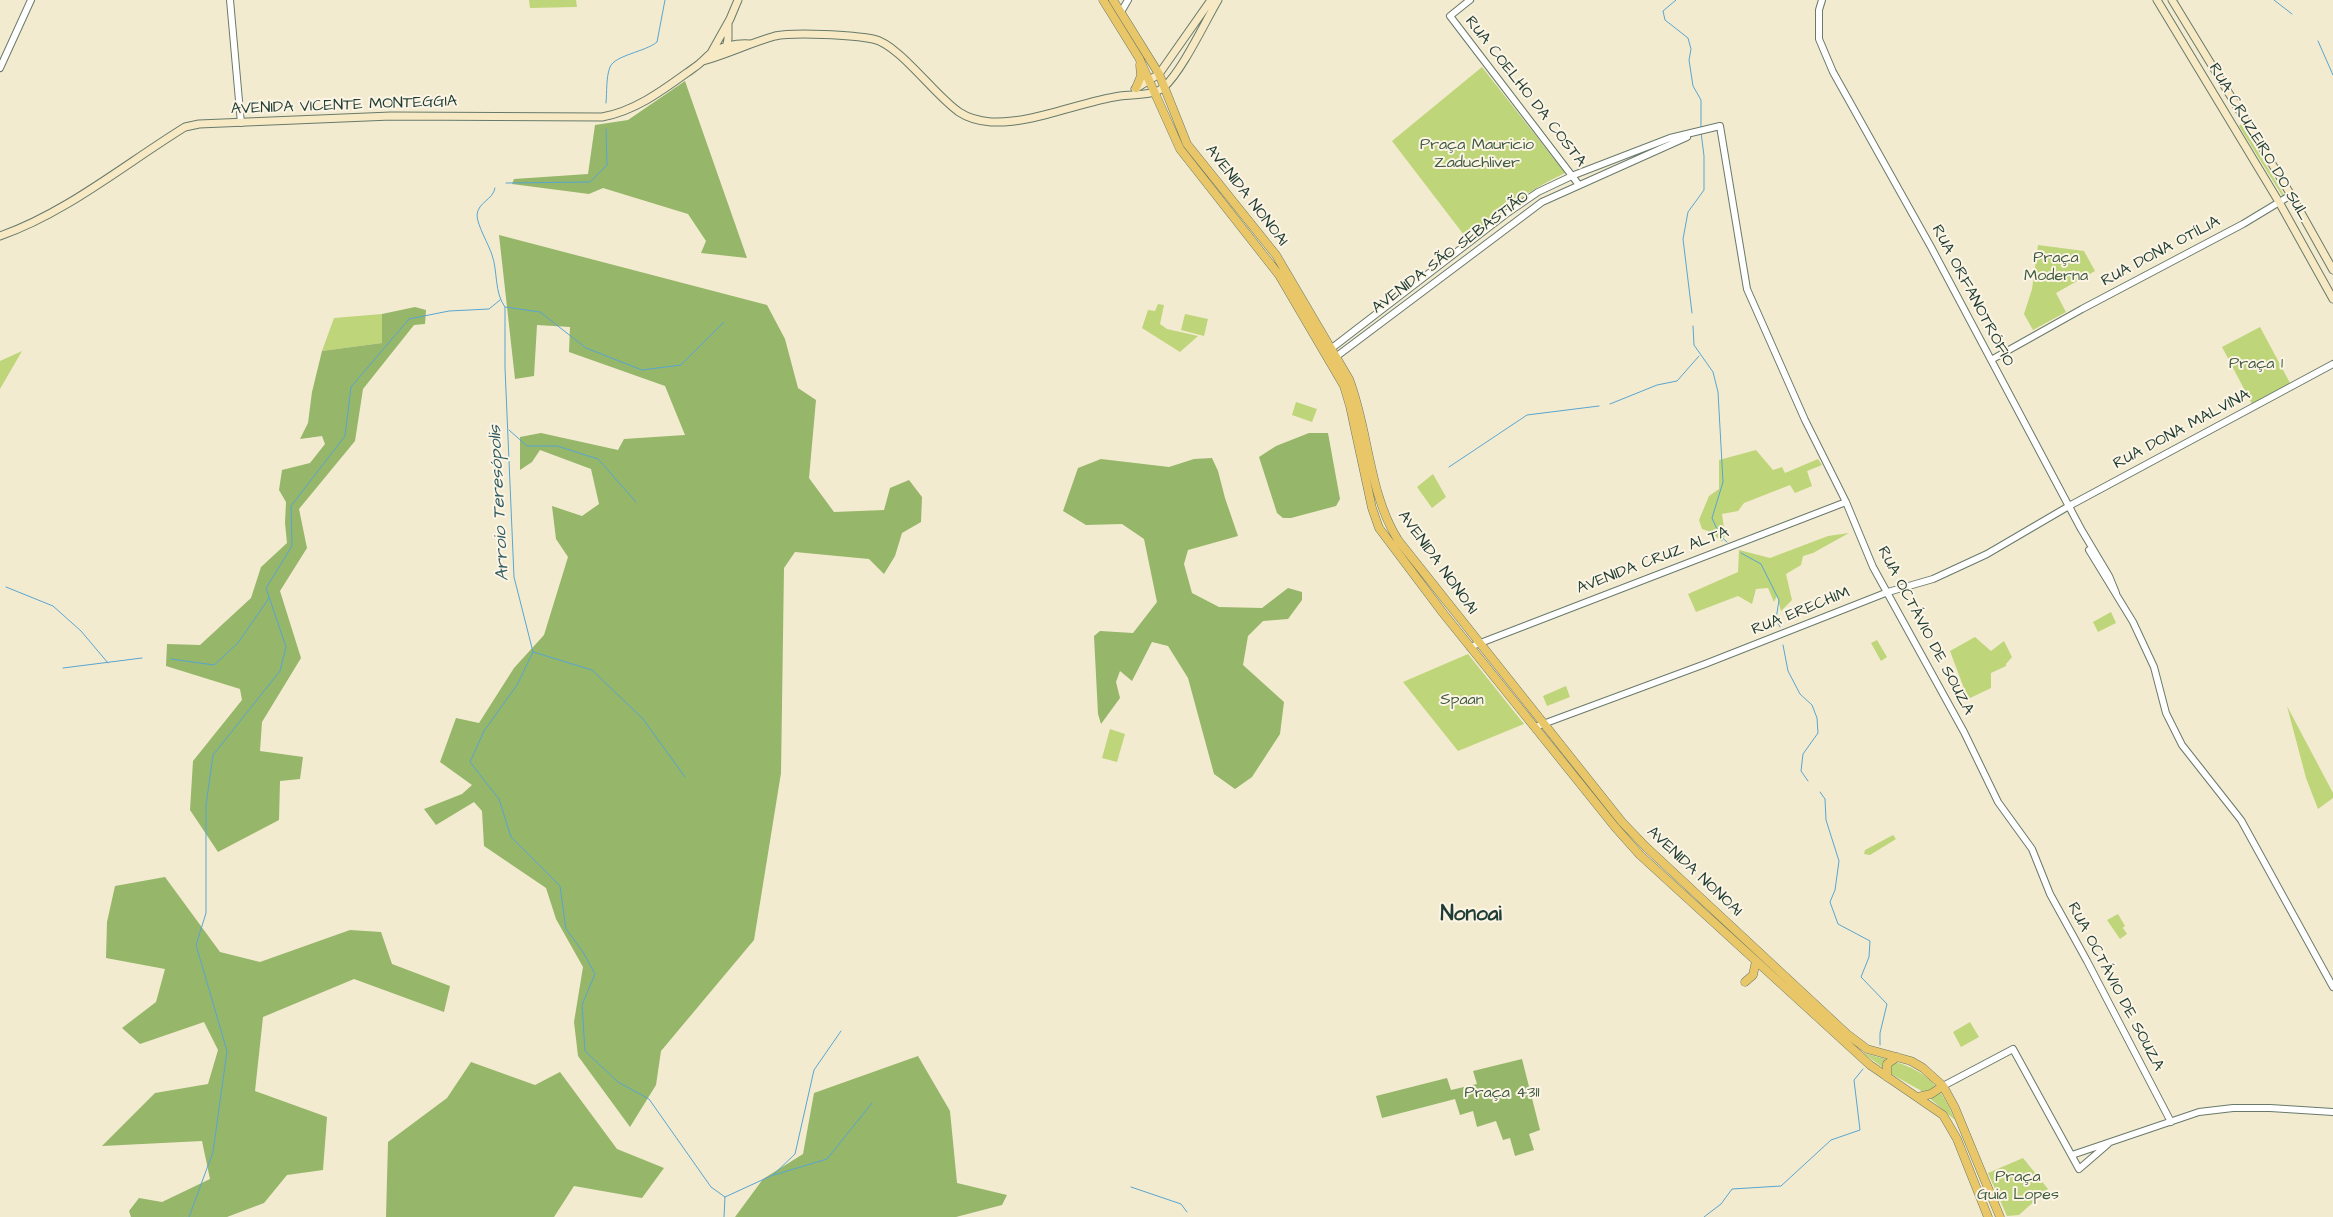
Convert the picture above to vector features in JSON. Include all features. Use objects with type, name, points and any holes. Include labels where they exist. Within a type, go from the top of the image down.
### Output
[{"type":"main road","points":[[726,47],[728,26],[738,0]]},
{"type":"main road","name":"AVENIDA NONOAI","points":[[1103,0],[1139,58],[1180,149],[1279,275],[1344,386],[1372,508],[1379,528],[1470,647],[1615,828],[1640,854],[1849,1046],[1887,1077],[1943,1115],[1949,1124],[1987,1216]]},
{"type":"main road","name":"AVENIDA NONOAI","points":[[1113,0],[1159,74],[1187,144],[1276,255],[1337,356],[1357,399],[1384,515],[1398,540],[1622,822],[1646,847],[1867,1050],[1897,1057],[1923,1068],[1943,1086]]},
{"type":"main road","name":"AVENIDA VICENTE MONTEGGIA","points":[[1118,96],[1150,81],[1159,74],[1211,0]]},
{"type":"main road","points":[[1155,92],[1164,87],[1186,56],[1218,0]]},
{"type":"main road","name":"RUA CRUZEIRO DO SUL","points":[[2157,0],[2279,202],[2333,299]]},
{"type":"main road","name":"RUA CRUZEIRO DO SUL","points":[[2172,0],[2291,195],[2333,270]]},
{"type":"main road","points":[[712,56],[721,34],[728,26]]},
{"type":"main road","points":[[728,26],[745,45]]},
{"type":"main road","points":[[721,34],[721,44],[726,47]]},
{"type":"main road","name":"AVENIDA VICENTE MONTEGGIA","points":[[0,236],[21,229],[60,208],[185,127],[199,124],[391,116],[602,117],[618,114],[637,106],[712,56],[777,36],[797,34],[873,39],[886,44],[936,94],[959,112],[975,120],[991,122],[1018,120],[1118,96],[1155,92]]},
{"type":"main road","points":[[712,56],[726,47],[745,45]]},
{"type":"main road","points":[[1177,50],[1186,56]]},
{"type":"main road","points":[[1136,88],[1141,76],[1139,58]]},
{"type":"main road","points":[[1316,336],[1320,337],[1333,356],[1337,356]]},
{"type":"main road","points":[[1745,982],[1755,972],[1756,960]]},
{"type":"main road","points":[[1777,980],[1783,980],[1797,987]]},
{"type":"main road","points":[[1887,1077],[1887,1064],[1897,1057]]},
{"type":"main road","points":[[1918,1097],[1930,1094],[1943,1086],[1953,1104],[2000,1217]]},
{"type":"street","points":[[0,68],[31,0]]},
{"type":"street","points":[[230,0],[241,122]]},
{"type":"street","points":[[1121,12],[1128,0]]},
{"type":"street","name":"RUA COELHO DA COSTA","points":[[1470,0],[1450,16],[1574,175],[1579,184]]},
{"type":"street","name":"RUA ORFANOTRÓFIO","points":[[1822,0],[1819,10],[1819,40],[1833,72],[1991,360],[2084,534],[2084,540],[2133,622],[2154,667],[2166,713],[2182,745],[2241,820],[2333,987]]},
{"type":"street","name":"RUA OCTÁVIO DE SOUZA","points":[[1699,132],[1720,126],[1748,289],[1810,431],[1846,502],[1873,567],[1888,592],[1998,802],[2032,849],[2050,894],[2088,961],[2171,1122]]},
{"type":"street","name":"AVENIDA SÃO SEBASTIÃO","points":[[1332,348],[1506,214],[1538,192],[1574,175],[1670,138],[1699,132]]},
{"type":"street","name":"AVENIDA SÃO SEBASTIÃO","points":[[1337,356],[1434,285],[1512,222],[1542,202],[1579,184],[1674,145],[1699,132]]},
{"type":"street","name":"RUA DONA OTÍLIA","points":[[1991,360],[2082,309],[2243,224],[2291,195]]},
{"type":"street","name":"RUA DONA MALVINA","points":[[2069,506],[2333,364]]},
{"type":"street","name":"AVENIDA CRUZ ALTA","points":[[1470,647],[1587,600],[1846,502]]},
{"type":"street","name":"RUA ERECHIM","points":[[1535,727],[1621,696],[1888,592],[1933,579],[1987,554],[2069,506]]},
{"type":"street","points":[[1943,1086],[2013,1049],[2080,1169],[2111,1142]]},
{"type":"street","points":[[2072,1155],[2199,1112],[2233,1108],[2333,1112]]},
{"type":"green space","points":[[529,0],[576,0],[577,7],[530,8]]},
{"type":"green space","name":"Praça Mauricio Zaduchliver","points":[[1482,67],[1565,173],[1526,194],[1467,239],[1392,141]]},
{"type":"green space","points":[[685,81],[747,258],[701,253],[706,241],[688,214],[603,188],[589,194],[512,184],[514,179],[588,174],[595,125],[628,120]]},
{"type":"green space","points":[[2241,124],[2284,195],[2283,197],[2239,126]]},
{"type":"green space","points":[[499,235],[767,305],[785,339],[798,388],[816,400],[809,478],[834,512],[884,510],[890,488],[909,480],[922,497],[921,522],[902,533],[895,556],[884,574],[869,559],[795,552],[784,568],[781,773],[754,940],[661,1051],[656,1085],[630,1127],[578,1056],[574,1022],[583,967],[556,919],[546,888],[484,846],[482,811],[474,802],[436,825],[424,809],[462,794],[472,785],[440,762],[456,718],[479,723],[514,668],[544,635],[568,557],[556,539],[552,506],[582,516],[599,504],[591,469],[540,450],[532,462],[520,470],[520,437],[541,433],[618,450],[624,439],[685,435],[665,386],[569,352],[570,327],[537,325],[534,376],[515,379]]},
{"type":"green space","name":"Praça Moderna","points":[[2038,245],[2084,251],[2095,271],[2056,293],[2066,312],[2033,330],[2024,314],[2032,289]]},
{"type":"green space","points":[[1158,304],[1164,305],[1160,324],[1167,329],[1198,336],[1180,352],[1142,328],[1148,310],[1155,311]]},
{"type":"green space","points":[[415,307],[426,310],[425,324],[414,325],[363,389],[355,441],[299,509],[307,548],[280,591],[301,658],[262,722],[260,751],[303,757],[300,779],[280,781],[279,820],[218,852],[190,810],[193,761],[242,700],[240,689],[166,666],[167,644],[200,645],[251,598],[261,567],[287,543],[285,523],[286,502],[279,490],[282,470],[310,463],[325,444],[322,436],[300,439],[308,423],[312,392],[322,351],[382,343],[382,314]]},
{"type":"green space","points":[[382,314],[382,343],[322,351],[334,318]]},
{"type":"green space","points":[[1185,314],[1208,319],[1204,336],[1181,330]]},
{"type":"green space","name":"Praça 1","points":[[2260,327],[2290,383],[2252,404],[2222,347]]},
{"type":"green space","points":[[22,351],[0,389],[0,361]]},
{"type":"green space","points":[[1296,402],[1317,409],[1312,422],[1292,415]]},
{"type":"green space","points":[[1309,433],[1328,433],[1340,499],[1336,506],[1291,518],[1283,518],[1277,513],[1259,457],[1276,446]]},
{"type":"green space","points":[[1756,450],[1773,470],[1782,467],[1785,473],[1818,459],[1822,465],[1807,471],[1812,486],[1795,493],[1790,485],[1744,503],[1738,511],[1722,514],[1725,535],[1722,542],[1711,532],[1702,529],[1699,520],[1709,496],[1719,489],[1719,460]]},
{"type":"green space","points":[[1212,458],[1218,471],[1238,536],[1188,550],[1184,564],[1192,593],[1219,607],[1262,608],[1288,588],[1302,592],[1302,600],[1288,619],[1263,621],[1248,636],[1243,665],[1284,702],[1280,734],[1252,777],[1235,789],[1214,774],[1188,678],[1168,646],[1152,642],[1132,681],[1120,671],[1116,682],[1120,698],[1101,724],[1098,714],[1094,636],[1100,631],[1133,633],[1157,602],[1144,539],[1122,524],[1086,525],[1063,511],[1078,468],[1101,459],[1169,467],[1194,459]]},
{"type":"green space","points":[[1433,474],[1446,497],[1432,508],[1417,487]]},
{"type":"green space","points":[[1849,533],[1813,553],[1803,556],[1801,565],[1786,574],[1792,600],[1781,611],[1777,596],[1774,602],[1768,588],[1756,589],[1752,604],[1738,596],[1696,612],[1688,594],[1738,572],[1739,550],[1770,558],[1828,536]]},
{"type":"green space","points":[[2111,612],[2116,623],[2098,632],[2093,622]]},
{"type":"green space","points":[[1975,637],[1991,651],[2004,641],[2012,657],[2006,666],[1991,673],[1991,688],[1968,699],[1950,651]]},
{"type":"green space","points":[[1877,640],[1887,657],[1881,661],[1871,643]]},
{"type":"green space","name":"Spaan","points":[[1468,654],[1524,724],[1458,751],[1403,682]]},
{"type":"green space","points":[[1566,686],[1570,697],[1547,706],[1543,696]]},
{"type":"green space","points":[[2287,706],[2333,793],[2333,798],[2318,809],[2306,778]]},
{"type":"green space","points":[[1110,729],[1125,734],[1117,762],[1102,758]]},
{"type":"green space","points":[[1893,835],[1896,839],[1870,855],[1864,854],[1865,850]]},
{"type":"green space","points":[[165,877],[220,952],[260,962],[350,930],[381,932],[392,964],[450,986],[444,1012],[354,979],[263,1017],[255,1091],[327,1117],[323,1170],[287,1175],[264,1203],[227,1217],[131,1217],[129,1211],[139,1198],[162,1202],[210,1179],[202,1141],[102,1146],[155,1093],[208,1084],[218,1050],[204,1022],[140,1044],[122,1028],[156,1002],[165,969],[106,958],[107,922],[115,886]]},
{"type":"green space","points":[[2118,914],[2125,926],[2121,929],[2123,928],[2127,934],[2120,939],[2107,920]]},
{"type":"green space","points":[[1970,1022],[1979,1037],[1961,1047],[1953,1032]]},
{"type":"green space","points":[[1863,1053],[1908,1066],[1920,1072],[1939,1090],[1955,1120],[1920,1090],[1893,1075]]},
{"type":"green space","points":[[918,1056],[950,1111],[957,1183],[1007,1195],[1002,1205],[956,1217],[735,1217],[763,1179],[803,1154],[814,1093]]},
{"type":"green space","name":"Praça 4311","points":[[1522,1059],[1540,1130],[1529,1134],[1534,1150],[1515,1156],[1510,1138],[1503,1140],[1496,1121],[1477,1127],[1473,1111],[1460,1115],[1455,1099],[1382,1118],[1376,1096],[1447,1078],[1451,1090],[1477,1084],[1473,1071]]},
{"type":"green space","points":[[471,1062],[535,1085],[560,1072],[617,1149],[664,1168],[642,1198],[574,1186],[554,1217],[386,1217],[388,1142],[447,1098]]},
{"type":"green space","name":"Praça Guia Lopes","points":[[2023,1158],[2048,1189],[2019,1215],[2007,1216],[1988,1173]]},
{"type":"waterway","points":[[606,103],[607,80],[610,67],[618,59],[657,42],[665,0]]},
{"type":"waterway","points":[[1676,0],[1663,11],[1665,20],[1688,38],[1691,49],[1689,60],[1693,86],[1701,100],[1701,128]]},
{"type":"waterway","points":[[2274,0],[2292,14]]},
{"type":"waterway","points":[[2318,41],[2333,75]]},
{"type":"waterway","points":[[506,183],[590,182],[607,165],[606,129]]},
{"type":"waterway","points":[[1692,313],[1683,239],[1688,212],[1704,190],[1704,156],[1701,132]]},
{"type":"waterway","name":"Arroio Teresópolis","points":[[495,188],[494,192],[480,207],[477,215],[492,255],[499,295],[505,307],[505,368],[514,577],[533,652],[517,685],[484,731],[470,762],[499,799],[511,837],[560,886],[566,929],[583,952],[595,974],[582,1005],[585,1051],[618,1082],[649,1099],[711,1187],[725,1197],[724,1217]]},
{"type":"waterway","points":[[189,1217],[213,1152],[227,1051],[196,945],[206,913],[206,805],[213,755],[280,671],[286,647],[266,588],[292,546],[291,506],[345,436],[351,387],[409,319],[449,311],[489,309],[500,300]]},
{"type":"waterway","points":[[505,307],[540,312],[586,348],[642,370],[681,365],[724,322]]},
{"type":"waterway","points":[[1693,326],[1694,345],[1713,372],[1718,392],[1723,482],[1712,518],[1720,536],[1727,542]]},
{"type":"waterway","points":[[1610,404],[1657,385],[1677,381],[1699,356]]},
{"type":"waterway","points":[[1449,467],[1527,415],[1599,406]]},
{"type":"waterway","points":[[509,430],[527,446],[557,446],[598,459],[636,502]]},
{"type":"waterway","points":[[1741,553],[1761,564],[1779,600],[1776,619],[1780,627]]},
{"type":"waterway","points":[[6,587],[53,606],[81,631],[108,663]]},
{"type":"waterway","points":[[171,659],[214,665],[238,643],[269,598]]},
{"type":"waterway","points":[[1783,645],[1788,671],[1800,694],[1812,705],[1817,718],[1818,733],[1803,754],[1801,771],[1808,781]]},
{"type":"waterway","points":[[533,652],[592,670],[643,719],[685,777]]},
{"type":"waterway","points":[[63,668],[142,658]]},
{"type":"waterway","points":[[1820,792],[1825,799],[1826,820],[1839,861],[1835,890],[1830,902],[1838,924],[1870,941],[1869,957],[1861,977],[1887,1004],[1880,1033],[1880,1045]]},
{"type":"waterway","points":[[725,1197],[773,1175],[795,1154],[814,1070],[841,1031]]},
{"type":"waterway","points":[[1704,1217],[1721,1204],[1732,1189],[1781,1186],[1831,1140],[1860,1130],[1854,1080],[1863,1069]]},
{"type":"waterway","points":[[774,1175],[827,1159],[872,1103]]},
{"type":"waterway","points":[[1131,1187],[1181,1204],[1187,1212]]},
{"type":"district","name":"Nonoai","points":[[1471,916]]}]
